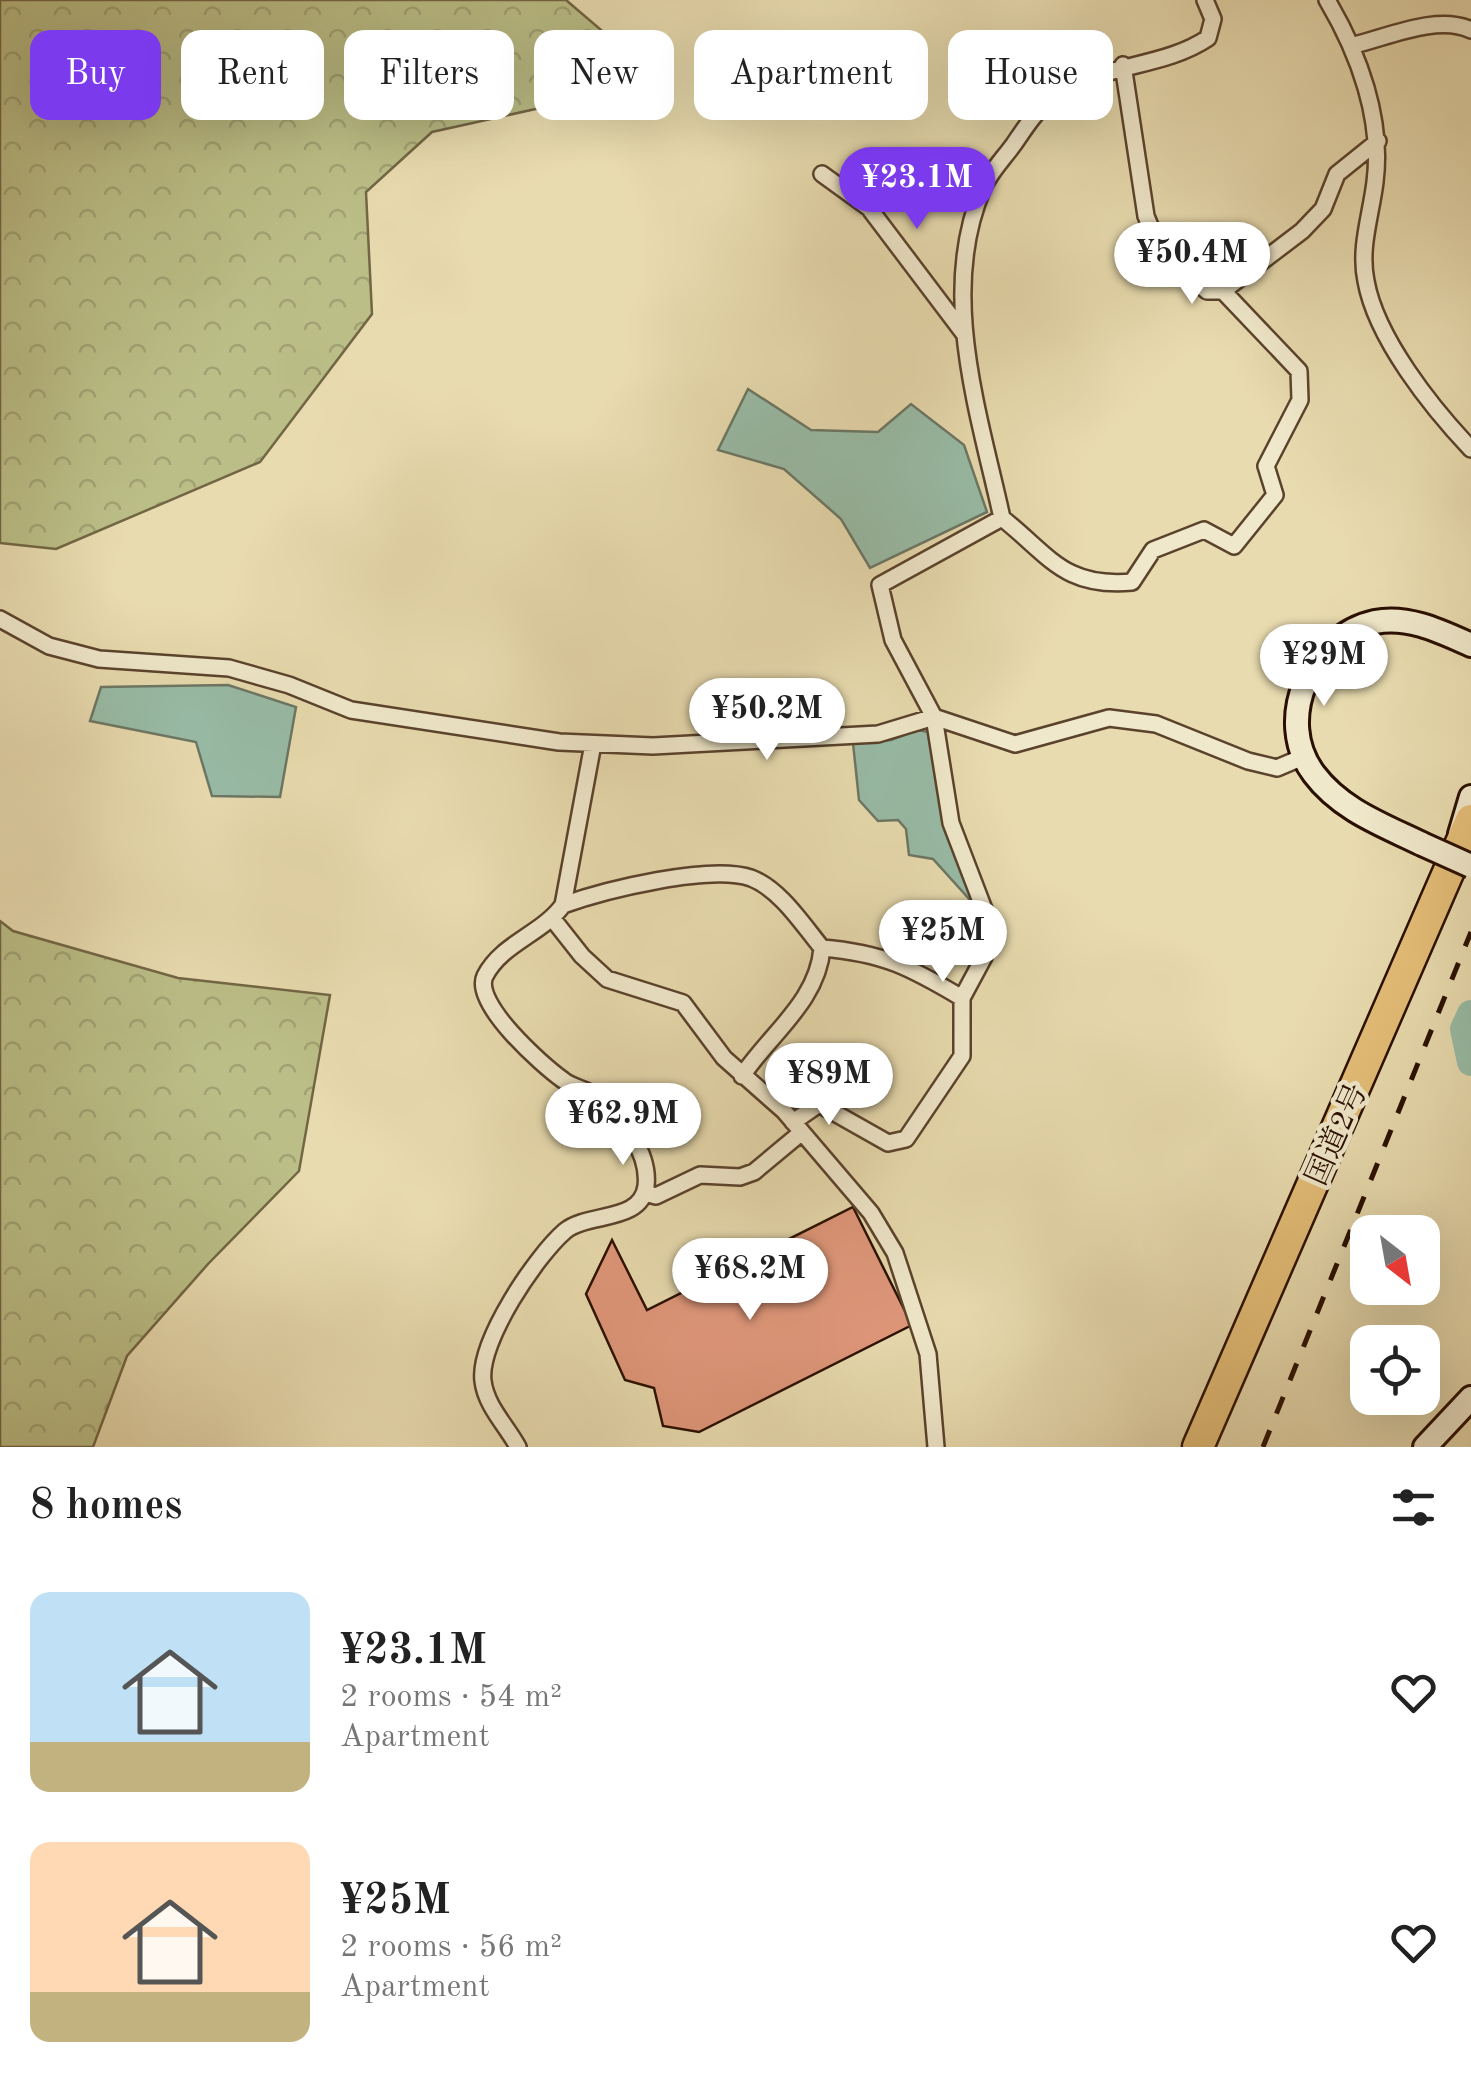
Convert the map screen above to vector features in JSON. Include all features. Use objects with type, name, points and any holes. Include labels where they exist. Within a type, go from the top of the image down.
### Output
[{"type":"highway","name":"国道2号","points":[[1198,1447],[1465,859],[1471,820]]},
{"type":"main road","points":[[1470,645],[1434,628],[1399,621],[1376,622],[1347,632],[1313,666],[1303,688],[1296,729],[1303,757],[1324,787],[1347,806],[1422,844],[1465,859],[1461,820],[1471,797]]},
{"type":"main road","points":[[1425,1447],[1471,1398]]},
{"type":"street","points":[[1206,0],[1213,19],[1208,38],[1190,50],[1123,64],[1084,78],[1051,98],[984,185],[966,249],[965,334],[974,400],[1002,518],[1057,570],[1098,584],[1132,582],[1153,550],[1204,530],[1234,546],[1275,495],[1266,466],[1300,400],[1299,371],[1223,291]]},
{"type":"street","points":[[1327,0],[1354,45],[1378,141],[1363,258],[1366,284],[1379,319],[1419,386],[1471,449]]},
{"type":"street","points":[[1354,45],[1442,24],[1458,24],[1471,30]]},
{"type":"street","points":[[1123,64],[1146,216],[1160,250],[1207,290],[1223,291],[1302,230],[1323,209],[1337,174],[1378,141]]},
{"type":"street","points":[[822,174],[868,208],[965,334]]},
{"type":"street","points":[[645,1193],[656,1196],[700,1175],[740,1177],[754,1172],[820,1104],[888,1143],[906,1139],[962,1056],[962,998],[984,957],[986,918],[951,823],[934,717],[893,640],[880,585],[1002,518]]},
{"type":"street","points":[[0,619],[49,646],[99,659],[229,668],[350,710],[592,744],[653,746],[878,734],[934,717],[1015,744],[1109,718],[1156,724],[1248,761],[1277,768],[1303,757]]},
{"type":"street","points":[[518,1447],[488,1401],[482,1377],[502,1310],[566,1230],[594,1218],[624,1213],[645,1193],[648,1167],[622,1122],[594,1094],[564,1081],[501,1023],[483,996],[483,979],[501,955],[552,918],[563,905],[592,744]]},
{"type":"street","points":[[563,905],[632,884],[723,872],[754,879],[792,911],[822,948],[820,966],[796,1012],[767,1039],[742,1076]]},
{"type":"street","points":[[552,918],[582,956],[608,979],[684,1003],[742,1076],[798,1127],[871,1213],[895,1254],[928,1354],[936,1447]]},
{"type":"street","points":[[822,948],[870,952],[914,970],[962,998]]},
{"type":"green space","points":[[0,0],[566,0],[601,30],[534,30],[534,109],[514,114],[514,30],[344,30],[344,120],[486,120],[432,132],[366,192],[372,314],[260,462],[56,549],[0,543]]},
{"type":"green space","points":[[0,921],[13,931],[178,978],[330,995],[299,1171],[208,1264],[127,1356],[93,1447],[0,1447]]},
{"type":"shaded area","points":[[748,389],[811,430],[878,432],[911,404],[964,445],[987,512],[870,568],[841,519],[784,469],[718,450]]},
{"type":"shaded area","points":[[228,685],[296,707],[280,797],[212,796],[196,742],[90,721],[101,687]]},
{"type":"shaded area","points":[[917,730],[929,732],[973,890],[971,901],[933,859],[909,855],[906,829],[898,820],[878,821],[859,800],[853,743],[891,740]]},
{"type":"building","points":[[853,1207],[912,1325],[699,1432],[663,1426],[654,1388],[625,1380],[586,1294],[612,1240],[647,1310]]},
{"type":"waterway","points":[[1471,1014],[1464,1029],[1471,1062]]},
{"type":"railway","points":[[1263,1447],[1471,932]]}]
